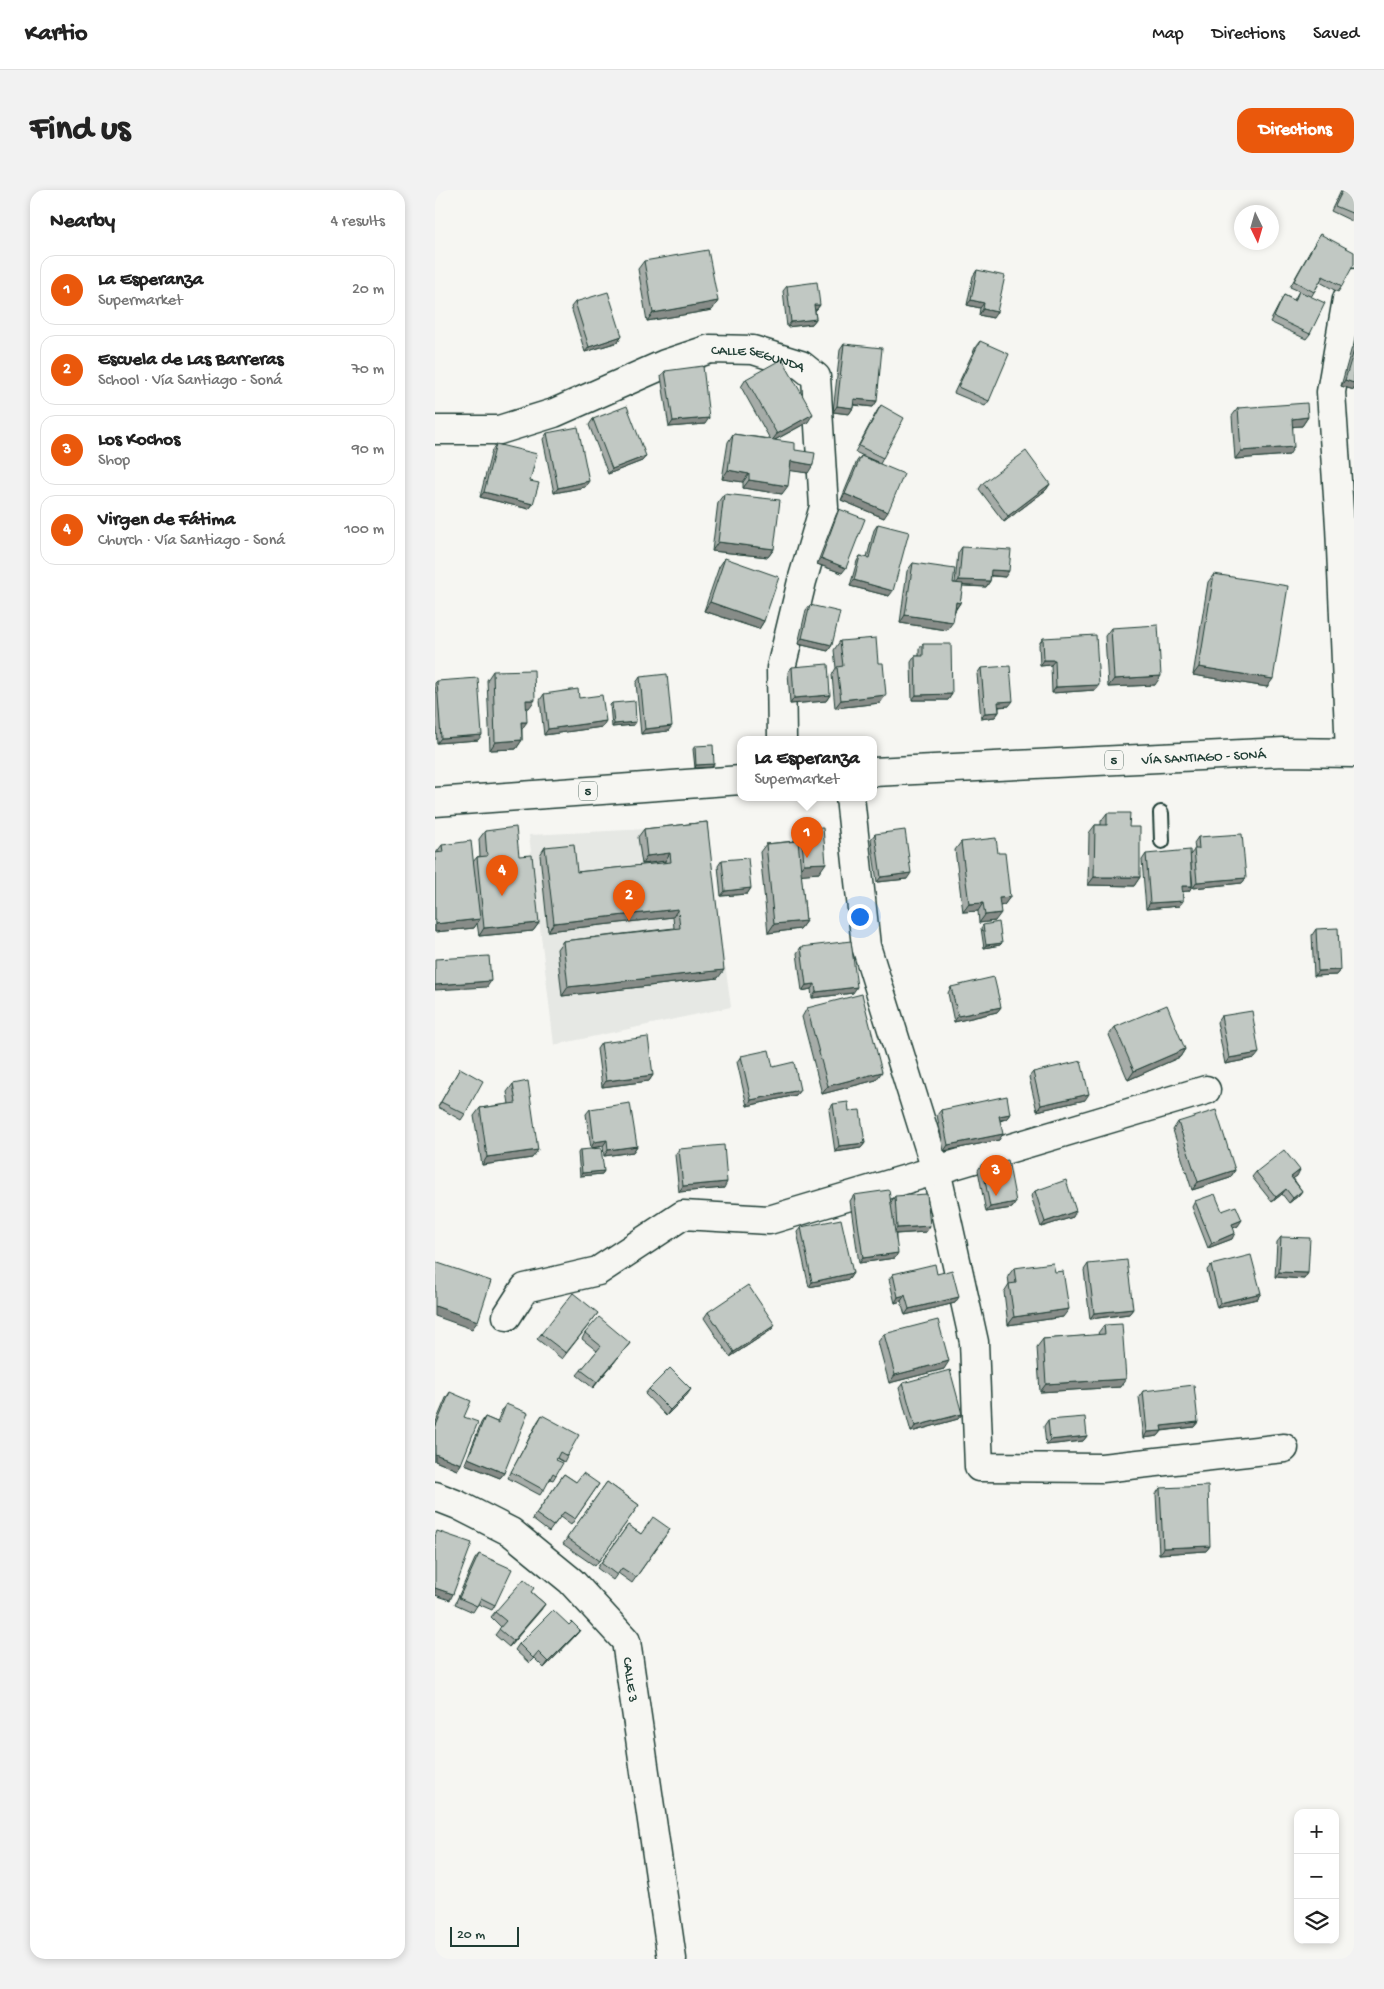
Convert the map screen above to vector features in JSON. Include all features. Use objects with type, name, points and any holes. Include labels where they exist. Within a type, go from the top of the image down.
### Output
[{"type":"street","points":[[1352,753],[1341,526],[1331,392],[1347,299],[1354,283]]},
{"type":"street","name":"CALLE SEGUNDA","points":[[435,430],[499,430],[554,413],[665,364],[710,349],[753,350],[801,365],[816,377],[824,507],[802,581],[781,668],[782,736]]},
{"type":"street","name":"VÍA SANTIAGO - SONÁ","points":[[877,772],[1283,752],[1352,753]]},
{"type":"street","name":"5","points":[[435,802],[737,780]]},
{"type":"street","points":[[850,801],[867,946],[936,1170],[974,1342],[979,1467],[1102,1468],[1284,1448]]},
{"type":"street","points":[[507,1316],[525,1288],[598,1271],[683,1215],[769,1220],[1206,1090]]},
{"type":"street","name":"CALLE 3","points":[[435,1496],[458,1505],[511,1532],[571,1581],[626,1641],[672,1959]]},
{"type":"lane","points":[[1161,813],[1162,841]]},
{"type":"shaded area","points":[[706,826],[731,1007],[554,1045],[529,835]]},
{"type":"building","points":[[1343,190],[1354,190],[1354,214],[1335,206]]},
{"type":"building","points":[[1320,234],[1354,252],[1354,264],[1342,286],[1323,276],[1314,292],[1294,281]]},
{"type":"building","points":[[708,250],[718,301],[653,313],[644,261]]},
{"type":"building","points":[[977,270],[1005,276],[997,312],[983,309],[984,303],[971,300]]},
{"type":"building","points":[[817,282],[820,305],[814,305],[816,319],[791,322],[787,286]]},
{"type":"building","points":[[1299,291],[1325,303],[1310,334],[1274,317],[1284,295],[1295,301]]},
{"type":"building","points":[[608,292],[622,336],[589,347],[575,302]]},
{"type":"building","points":[[980,341],[1009,354],[989,401],[958,387]]},
{"type":"building","points":[[844,344],[882,348],[877,401],[854,399],[853,408],[837,406]]},
{"type":"building","points":[[1354,350],[1354,383],[1345,380]]},
{"type":"building","points":[[782,359],[813,414],[777,434],[746,379]]},
{"type":"building","points":[[703,366],[709,418],[673,421],[665,371]]},
{"type":"building","points":[[1307,403],[1308,417],[1292,419],[1294,447],[1241,451],[1238,408]]},
{"type":"building","points":[[881,405],[904,418],[883,458],[859,446]]},
{"type":"building","points":[[627,406],[646,456],[612,469],[593,419]]},
{"type":"building","points":[[578,427],[589,481],[558,488],[547,433]]},
{"type":"building","points":[[733,434],[795,443],[795,450],[815,453],[813,465],[791,461],[788,486],[749,480],[749,474],[728,470]]},
{"type":"building","points":[[496,444],[537,454],[530,481],[539,483],[533,504],[484,492]]},
{"type":"building","points":[[1026,451],[1050,484],[1008,516],[983,483]]},
{"type":"building","points":[[861,456],[904,474],[888,512],[845,494]]},
{"type":"building","points":[[724,494],[780,500],[774,549],[718,542]]},
{"type":"building","points":[[839,509],[865,519],[846,568],[821,558]]},
{"type":"building","points":[[878,524],[909,532],[893,591],[854,580],[860,556],[869,558]]},
{"type":"building","points":[[962,547],[1011,550],[1009,571],[991,570],[990,581],[959,580]]},
{"type":"building","points":[[725,558],[779,577],[764,621],[710,602]]},
{"type":"building","points":[[913,563],[955,569],[953,583],[963,584],[960,603],[956,602],[953,622],[905,615]]},
{"type":"building","points":[[1214,574],[1288,586],[1273,679],[1199,667]]},
{"type":"building","points":[[810,605],[840,612],[832,645],[802,638]]},
{"type":"building","points":[[1158,625],[1161,676],[1114,679],[1111,628]]},
{"type":"building","points":[[1096,635],[1099,685],[1056,687],[1055,660],[1044,660],[1043,638]]},
{"type":"building","points":[[876,638],[878,663],[883,663],[886,695],[841,700],[837,667],[843,666],[840,641]]},
{"type":"building","points":[[923,644],[951,644],[952,694],[916,695],[915,656],[923,656]]},
{"type":"building","points":[[828,664],[830,695],[794,698],[792,667]]},
{"type":"building","points":[[1010,666],[1013,701],[998,702],[999,712],[985,713],[981,668]]},
{"type":"building","points":[[534,670],[535,700],[526,700],[527,722],[521,722],[522,740],[495,742],[493,671]]},
{"type":"building","points":[[667,674],[672,726],[645,729],[640,677]]},
{"type":"building","points":[[478,678],[482,735],[441,738],[437,681]]},
{"type":"building","points":[[578,689],[579,698],[602,695],[606,721],[548,729],[544,694]]},
{"type":"building","points":[[635,701],[636,722],[614,724],[612,703]]},
{"type":"building","points":[[713,745],[714,764],[696,765],[695,746]]},
{"type":"building","points":[[1107,813],[1130,813],[1129,827],[1140,827],[1140,877],[1094,877],[1095,825],[1107,825]]},
{"type":"building","points":[[707,822],[724,970],[568,987],[563,941],[680,928],[678,909],[554,923],[545,847],[574,844],[577,872],[671,862],[670,853],[647,856],[644,829]]},
{"type":"building","points":[[516,827],[519,856],[532,855],[539,923],[484,928],[477,857],[487,856],[485,831]]},
{"type":"building","points":[[823,828],[826,863],[804,864],[801,829]]},
{"type":"building","points":[[905,830],[911,873],[881,877],[875,834]]},
{"type":"building","points":[[1242,834],[1246,878],[1197,882],[1194,849],[1199,849],[1198,837]]},
{"type":"building","points":[[996,838],[998,853],[1005,853],[1010,897],[999,898],[1001,913],[985,915],[983,903],[969,904],[961,842]]},
{"type":"building","points":[[471,841],[480,919],[435,924],[435,853],[443,852],[442,845]]},
{"type":"building","points":[[798,841],[806,921],[774,924],[766,844]]},
{"type":"building","points":[[1190,850],[1192,886],[1182,886],[1183,901],[1150,903],[1146,854]]},
{"type":"building","points":[[748,858],[751,888],[725,891],[722,860]]},
{"type":"building","points":[[999,922],[1002,943],[986,945],[983,925]]},
{"type":"building","points":[[1338,928],[1340,970],[1318,971],[1316,929]]},
{"type":"building","points":[[851,941],[857,987],[816,992],[815,984],[806,985],[801,947]]},
{"type":"building","points":[[489,956],[491,981],[435,985],[435,959]]},
{"type":"building","points":[[994,977],[1001,1007],[958,1016],[951,987]]},
{"type":"building","points":[[862,994],[882,1072],[828,1086],[807,1008]]},
{"type":"building","points":[[1167,1005],[1185,1049],[1134,1071],[1115,1027]]},
{"type":"building","points":[[1252,1011],[1259,1053],[1229,1058],[1221,1016]]},
{"type":"building","points":[[648,1037],[653,1075],[606,1081],[601,1043]]},
{"type":"building","points":[[769,1050],[773,1067],[794,1062],[800,1090],[751,1100],[741,1056]]},
{"type":"building","points":[[1081,1061],[1089,1094],[1041,1105],[1033,1072]]},
{"type":"building","points":[[460,1068],[483,1081],[465,1114],[441,1102]]},
{"type":"building","points":[[528,1081],[538,1150],[487,1157],[480,1108],[516,1103],[513,1084]]},
{"type":"building","points":[[1007,1096],[1010,1114],[999,1116],[1003,1134],[948,1145],[941,1110]]},
{"type":"building","points":[[848,1102],[849,1111],[860,1110],[865,1143],[839,1146],[833,1104]]},
{"type":"building","points":[[630,1103],[637,1146],[608,1150],[607,1140],[594,1142],[590,1109]]},
{"type":"building","points":[[1216,1110],[1235,1170],[1198,1182],[1178,1122]]},
{"type":"building","points":[[724,1145],[727,1182],[683,1186],[679,1149]]},
{"type":"building","points":[[601,1148],[604,1171],[582,1173],[580,1150]]},
{"type":"building","points":[[1284,1150],[1300,1170],[1291,1177],[1302,1191],[1293,1198],[1286,1189],[1276,1197],[1256,1172]]},
{"type":"building","points":[[1008,1160],[1016,1202],[990,1207],[982,1164]]},
{"type":"building","points":[[1066,1180],[1076,1211],[1045,1222],[1035,1191]]},
{"type":"building","points":[[889,1190],[898,1253],[863,1258],[854,1195]]},
{"type":"building","points":[[927,1194],[930,1226],[897,1228],[895,1196]]},
{"type":"building","points":[[1215,1194],[1222,1211],[1236,1206],[1242,1220],[1232,1224],[1235,1233],[1212,1243],[1195,1201]]},
{"type":"building","points":[[841,1219],[853,1273],[812,1282],[801,1227]]},
{"type":"building","points":[[1281,1237],[1310,1238],[1308,1273],[1279,1272]]},
{"type":"building","points":[[1251,1255],[1261,1293],[1220,1303],[1211,1265]]},
{"type":"building","points":[[1127,1260],[1133,1309],[1094,1313],[1088,1264]]},
{"type":"building","points":[[435,1262],[491,1281],[478,1321],[435,1306]]},
{"type":"building","points":[[1053,1263],[1055,1272],[1063,1271],[1069,1309],[1014,1317],[1009,1284],[1016,1283],[1014,1268]]},
{"type":"building","points":[[935,1264],[937,1274],[952,1270],[959,1297],[909,1309],[905,1295],[898,1297],[893,1274]]},
{"type":"building","points":[[748,1285],[775,1325],[734,1352],[708,1312]]},
{"type":"building","points":[[573,1293],[598,1313],[566,1353],[541,1334]]},
{"type":"building","points":[[599,1317],[630,1343],[597,1382],[581,1370],[601,1346],[585,1333]]},
{"type":"building","points":[[938,1320],[949,1361],[895,1375],[884,1334]]},
{"type":"building","points":[[1122,1324],[1126,1379],[1046,1384],[1043,1339],[1105,1334],[1104,1325]]},
{"type":"building","points":[[670,1368],[691,1389],[670,1410],[649,1389]]},
{"type":"building","points":[[950,1370],[962,1414],[915,1426],[903,1383]]},
{"type":"building","points":[[1194,1385],[1198,1422],[1161,1426],[1162,1431],[1147,1432],[1143,1391]]},
{"type":"building","points":[[450,1392],[471,1401],[464,1417],[478,1422],[461,1464],[435,1454],[435,1428]]},
{"type":"building","points":[[506,1404],[528,1413],[504,1473],[468,1458],[485,1417],[499,1423]]},
{"type":"building","points":[[542,1415],[579,1435],[567,1456],[560,1452],[556,1460],[563,1463],[556,1475],[553,1473],[544,1490],[511,1472]]},
{"type":"building","points":[[1085,1417],[1087,1436],[1050,1440],[1048,1420]]},
{"type":"building","points":[[583,1473],[599,1484],[575,1519],[564,1512],[553,1526],[536,1514],[564,1474],[576,1482]]},
{"type":"building","points":[[607,1482],[639,1505],[599,1561],[567,1538]]},
{"type":"building","points":[[1208,1486],[1210,1546],[1163,1548],[1160,1488]]},
{"type":"building","points":[[653,1517],[670,1529],[636,1577],[622,1568],[617,1575],[601,1563],[628,1525],[641,1534]]},
{"type":"building","points":[[437,1531],[472,1543],[453,1594],[435,1588],[435,1537]]},
{"type":"building","points":[[479,1554],[512,1569],[495,1605],[481,1598],[477,1606],[459,1598]]},
{"type":"building","points":[[524,1579],[534,1588],[531,1592],[545,1604],[513,1641],[499,1629],[506,1621],[495,1612]]},
{"type":"building","points":[[553,1610],[569,1625],[572,1622],[580,1630],[548,1662],[538,1652],[533,1658],[519,1644]]},
{"type":"place","name":"La Esperanza","points":[[807,858]]},
{"type":"place","name":"Virgen de Fátima","points":[[502,896]]},
{"type":"place","name":"Escuela de Las Barreras","points":[[629,921]]},
{"type":"place","name":"Los Kochos","points":[[996,1196]]}]
